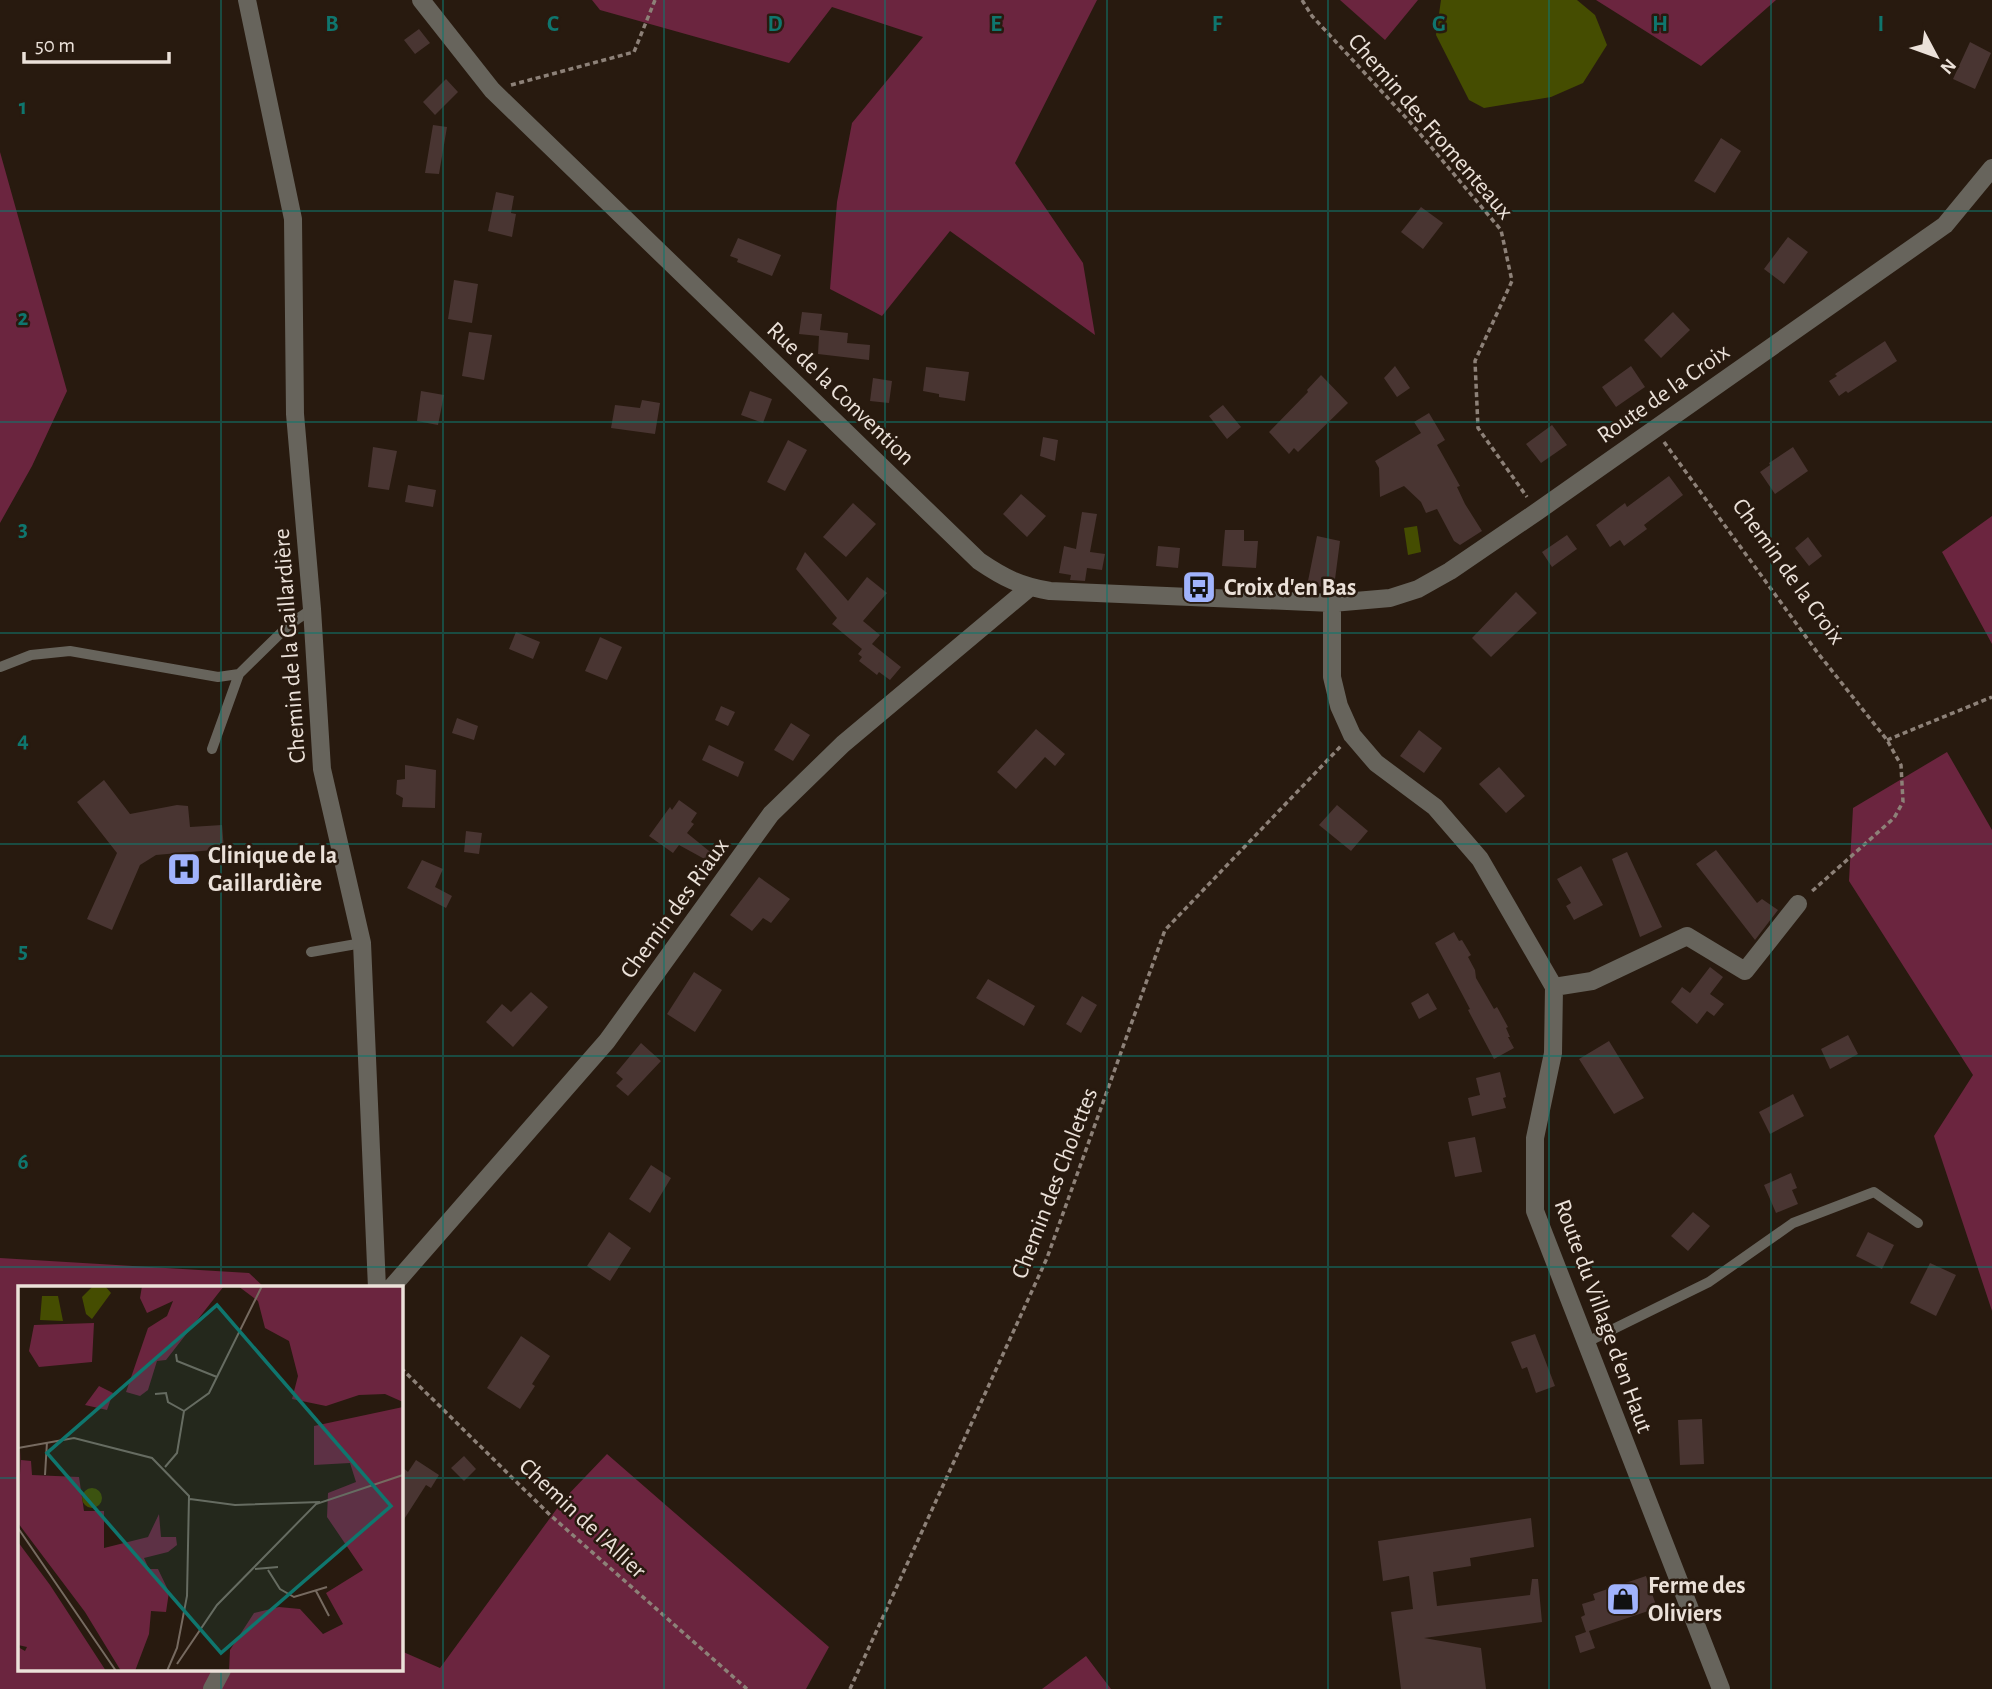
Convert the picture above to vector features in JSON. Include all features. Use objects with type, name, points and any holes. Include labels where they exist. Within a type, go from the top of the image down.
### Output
[{"type":"street","name":"Chemin de la Gaillardière","points":[[247,0],[293,219],[295,414],[312,609],[322,769],[362,943],[377,1286]]},
{"type":"street","name":"Rue de la Convention","points":[[421,0],[492,90],[979,561],[1007,580],[1050,592],[1332,603]]},
{"type":"street","name":"Route de la Croix","points":[[1332,603],[1390,598],[1418,589],[1450,571],[1945,225],[1992,168]]},
{"type":"street","name":"Chemin des Riaux","points":[[393,1286],[607,1041],[771,814],[843,744],[1029,588]]},
{"type":"street","points":[[1332,603],[1332,677],[1339,706],[1352,734],[1376,763],[1435,807],[1480,859],[1554,986],[1592,981],[1687,936],[1745,971],[1798,904]]},
{"type":"street","name":"Route du Village d'en Haut","points":[[1554,986],[1553,1053],[1535,1138],[1535,1212],[1721,1689]]},
{"type":"street","points":[[212,1689],[221,1672]]},
{"type":"lane","points":[[212,749],[239,674],[290,624],[312,609]]},
{"type":"lane","points":[[0,667],[31,655],[70,651],[218,677],[239,674]]},
{"type":"lane","points":[[311,952],[362,943]]},
{"type":"lane","points":[[1585,1343],[1709,1282],[1793,1223],[1874,1192],[1918,1223]]},
{"type":"path","points":[[492,90],[634,52],[655,0]]},
{"type":"path","name":"Chemin des Fromenteaux","points":[[1302,0],[1312,16],[1410,122],[1502,230],[1512,281],[1475,361],[1478,428],[1538,511]]},
{"type":"path","name":"Chemin de la Croix","points":[[1655,429],[1817,652],[1887,740],[1901,765],[1903,802],[1894,818],[1798,904]]},
{"type":"path","points":[[1887,740],[1992,697]]},
{"type":"path","name":"Chemin des Cholettes","points":[[850,1689],[1047,1258],[1165,930],[1352,734]]},
{"type":"path","name":"Chemin de l'Allier","points":[[402,1369],[549,1514],[747,1689]]},
{"type":"shaded area","points":[[592,0],[1097,0],[1015,163],[1083,263],[1095,335],[950,231],[882,316],[830,289],[837,202],[852,123],[923,37],[832,7],[789,63],[600,10]]},
{"type":"shaded area","points":[[1340,0],[1418,0],[1385,40]]},
{"type":"shaded area","points":[[1441,0],[1577,0],[1595,15],[1607,45],[1583,83],[1551,97],[1484,108],[1469,100],[1436,35]]},
{"type":"shaded area","points":[[1596,0],[1776,0],[1701,66]]},
{"type":"shaded area","points":[[0,152],[67,391],[32,466],[0,523]]},
{"type":"shaded area","points":[[1992,516],[1992,644],[1942,552]]},
{"type":"shaded area","points":[[1417,526],[1421,552],[1408,555],[1404,528]]},
{"type":"shaded area","points":[[1947,752],[1992,830],[1992,1311],[1934,1136],[1973,1075],[1849,881],[1853,808]]},
{"type":"shaded area","points":[[0,1258],[249,1273],[263,1286],[18,1286],[18,1672],[402,1672],[402,1651],[440,1668],[564,1499],[607,1454],[829,1647],[806,1689],[0,1689]]},
{"type":"shaded area","points":[[1086,1656],[1111,1689],[1042,1689]]},
{"type":"building","points":[[419,29],[430,43],[415,54],[404,40]]},
{"type":"building","points":[[1970,42],[1991,53],[1975,89],[1953,79]]},
{"type":"building","points":[[446,79],[458,92],[435,115],[423,102]]},
{"type":"building","points":[[433,125],[447,127],[439,174],[425,173]]},
{"type":"building","points":[[1721,138],[1741,151],[1715,193],[1694,181]]},
{"type":"building","points":[[496,192],[514,196],[511,213],[516,214],[512,237],[488,231]]},
{"type":"building","points":[[1421,207],[1443,223],[1423,249],[1401,232]]},
{"type":"building","points":[[1788,237],[1808,252],[1784,284],[1764,269]]},
{"type":"building","points":[[738,238],[781,255],[772,276],[737,262],[738,259],[730,256]]},
{"type":"building","points":[[454,280],[478,284],[472,323],[448,319]]},
{"type":"building","points":[[802,312],[822,314],[820,330],[848,333],[847,343],[870,345],[869,360],[818,354],[819,336],[799,334]]},
{"type":"building","points":[[1673,312],[1690,330],[1661,358],[1644,340]]},
{"type":"building","points":[[469,332],[492,335],[484,380],[462,376]]},
{"type":"building","points":[[1885,341],[1897,361],[1839,396],[1829,381],[1837,376],[1835,374]]},
{"type":"building","points":[[1395,366],[1410,388],[1397,397],[1384,378]]},
{"type":"building","points":[[1631,366],[1645,387],[1616,407],[1602,387]]},
{"type":"building","points":[[926,367],[969,372],[965,401],[939,397],[939,394],[923,391]]},
{"type":"building","points":[[1321,375],[1348,403],[1298,452],[1294,448],[1289,454],[1269,432]]},
{"type":"building","points":[[873,378],[892,381],[889,403],[870,401]]},
{"type":"building","points":[[421,391],[444,395],[438,425],[417,421]]},
{"type":"building","points":[[750,391],[772,399],[763,423],[741,415]]},
{"type":"building","points":[[642,400],[660,403],[655,434],[611,428],[615,405],[640,408]]},
{"type":"building","points":[[1223,405],[1241,427],[1227,439],[1209,416]]},
{"type":"building","points":[[1429,413],[1445,440],[1437,445],[1460,486],[1457,487],[1465,504],[1482,531],[1460,545],[1454,541],[1437,509],[1426,513],[1421,502],[1404,486],[1380,497],[1379,468],[1375,461],[1421,433],[1414,422]]},
{"type":"building","points":[[1552,425],[1567,445],[1541,463],[1526,444]]},
{"type":"building","points":[[1043,437],[1058,440],[1055,461],[1040,456]]},
{"type":"building","points":[[788,440],[807,450],[785,491],[767,482]]},
{"type":"building","points":[[373,447],[397,451],[389,490],[368,487]]},
{"type":"building","points":[[1793,447],[1808,471],[1775,494],[1760,472]]},
{"type":"building","points":[[1669,476],[1683,495],[1644,525],[1647,529],[1624,546],[1620,540],[1610,547],[1596,525],[1625,503],[1627,507]]},
{"type":"building","points":[[408,485],[436,490],[433,507],[405,502]]},
{"type":"building","points":[[1021,494],[1046,516],[1027,537],[1003,514]]},
{"type":"building","points":[[853,503],[876,524],[846,557],[823,537]]},
{"type":"building","points":[[1082,512],[1097,514],[1090,552],[1105,554],[1102,570],[1087,568],[1085,581],[1070,580],[1071,575],[1059,573],[1064,546],[1076,549]]},
{"type":"building","points":[[1225,530],[1244,530],[1244,541],[1258,541],[1256,568],[1222,566]]},
{"type":"building","points":[[1567,535],[1577,549],[1552,567],[1542,552]]},
{"type":"building","points":[[1317,536],[1340,541],[1334,587],[1307,586]]},
{"type":"building","points":[[1808,537],[1822,556],[1809,566],[1795,548]]},
{"type":"building","points":[[1158,546],[1180,548],[1178,568],[1156,566]]},
{"type":"building","points":[[805,552],[848,601],[867,577],[887,593],[863,621],[880,635],[872,644],[901,667],[890,680],[879,672],[877,675],[859,661],[862,657],[858,654],[862,649],[832,624],[837,618],[796,569]]},
{"type":"building","points":[[1516,592],[1537,613],[1491,657],[1472,638]]},
{"type":"building","points":[[516,632],[540,642],[533,659],[509,649]]},
{"type":"building","points":[[600,637],[622,647],[607,680],[585,671]]},
{"type":"building","points":[[721,706],[735,712],[728,726],[715,720]]},
{"type":"building","points":[[457,718],[478,726],[474,740],[452,733]]},
{"type":"building","points":[[791,723],[810,735],[793,761],[774,750]]},
{"type":"building","points":[[1036,729],[1065,754],[1055,766],[1045,757],[1016,789],[997,772]]},
{"type":"building","points":[[1419,730],[1442,748],[1424,773],[1400,756]]},
{"type":"building","points":[[709,745],[744,762],[738,777],[702,760]]},
{"type":"building","points":[[405,765],[436,770],[435,808],[402,807],[403,798],[396,794],[397,780],[405,779]]},
{"type":"building","points":[[1499,767],[1525,796],[1506,813],[1479,784]]},
{"type":"building","points":[[104,780],[130,814],[177,805],[188,806],[190,827],[222,825],[224,849],[156,855],[140,865],[112,930],[87,919],[117,853],[77,802]]},
{"type":"building","points":[[679,800],[697,813],[691,822],[694,824],[687,833],[714,855],[710,862],[679,845],[673,853],[649,836],[670,807],[672,810]]},
{"type":"building","points":[[1337,805],[1368,831],[1351,851],[1319,825]]},
{"type":"building","points":[[466,831],[482,833],[479,854],[464,852]]},
{"type":"building","points":[[1716,850],[1757,903],[1762,899],[1778,910],[1755,940],[1696,864]]},
{"type":"building","points":[[1627,852],[1662,927],[1640,937],[1612,859]]},
{"type":"building","points":[[422,860],[443,869],[435,887],[452,896],[446,908],[407,888]]},
{"type":"building","points":[[1581,866],[1603,905],[1574,920],[1566,906],[1571,903],[1557,879]]},
{"type":"building","points":[[759,877],[790,899],[771,923],[763,918],[752,931],[730,915]]},
{"type":"building","points":[[1454,932],[1471,955],[1468,957],[1476,978],[1508,1027],[1508,1037],[1514,1048],[1494,1059],[1435,943]]},
{"type":"building","points":[[1710,967],[1723,977],[1710,994],[1724,1004],[1714,1016],[1707,1011],[1697,1024],[1671,1002],[1682,987],[1690,993]]},
{"type":"building","points":[[694,972],[722,990],[695,1032],[667,1014]]},
{"type":"building","points":[[988,979],[1035,1006],[1024,1026],[976,998]]},
{"type":"building","points":[[531,992],[548,1007],[513,1047],[486,1022],[502,1004],[511,1012]]},
{"type":"building","points":[[1428,993],[1437,1009],[1419,1019],[1411,1003]]},
{"type":"building","points":[[1082,996],[1097,1005],[1081,1033],[1066,1024]]},
{"type":"building","points":[[1848,1035],[1858,1054],[1830,1069],[1821,1049]]},
{"type":"building","points":[[1609,1041],[1644,1098],[1614,1114],[1579,1059]]},
{"type":"building","points":[[641,1043],[661,1061],[628,1096],[616,1086],[623,1079],[616,1073]]},
{"type":"building","points":[[1500,1072],[1506,1108],[1472,1116],[1468,1098],[1480,1095],[1476,1078]]},
{"type":"building","points":[[1793,1094],[1804,1116],[1770,1134],[1759,1112]]},
{"type":"building","points":[[1475,1137],[1482,1172],[1455,1177],[1448,1142]]},
{"type":"building","points":[[651,1165],[671,1178],[650,1213],[629,1199]]},
{"type":"building","points":[[1791,1173],[1797,1188],[1792,1190],[1798,1204],[1776,1213],[1764,1185]]},
{"type":"building","points":[[1693,1212],[1710,1226],[1688,1251],[1671,1236]]},
{"type":"building","points":[[609,1232],[631,1248],[610,1281],[587,1266]]},
{"type":"building","points":[[1868,1232],[1894,1245],[1882,1269],[1856,1256]]},
{"type":"building","points":[[1930,1263],[1956,1275],[1936,1316],[1910,1303]]},
{"type":"building","points":[[1535,1334],[1555,1386],[1536,1393],[1527,1367],[1522,1369],[1511,1342]]},
{"type":"building","points":[[521,1336],[550,1356],[520,1409],[487,1388]]},
{"type":"building","points":[[1702,1419],[1704,1464],[1680,1465],[1678,1420]]},
{"type":"building","points":[[464,1456],[476,1469],[464,1481],[451,1468]]},
{"type":"building","points":[[416,1460],[439,1475],[431,1488],[426,1485],[402,1522],[402,1467],[408,1472]]},
{"type":"building","points":[[1531,1518],[1534,1547],[1470,1558],[1471,1566],[1433,1572],[1437,1606],[1530,1595],[1532,1579],[1538,1579],[1542,1622],[1424,1638],[1481,1648],[1486,1689],[1401,1689],[1391,1612],[1413,1609],[1409,1576],[1383,1581],[1378,1541]]},
{"type":"building","points":[[1646,1576],[1657,1608],[1589,1631],[1595,1648],[1580,1653],[1575,1636],[1586,1632],[1581,1617],[1585,1615],[1582,1604],[1595,1600],[1593,1594]]},
{"type":"place","name":"Croix d'en Bas","points":[[1199,587]]},
{"type":"place","name":"Clinique de la Gaillardière","points":[[184,869]]},
{"type":"place","name":"Ferme des Oliviers","points":[[1623,1599]]}]
